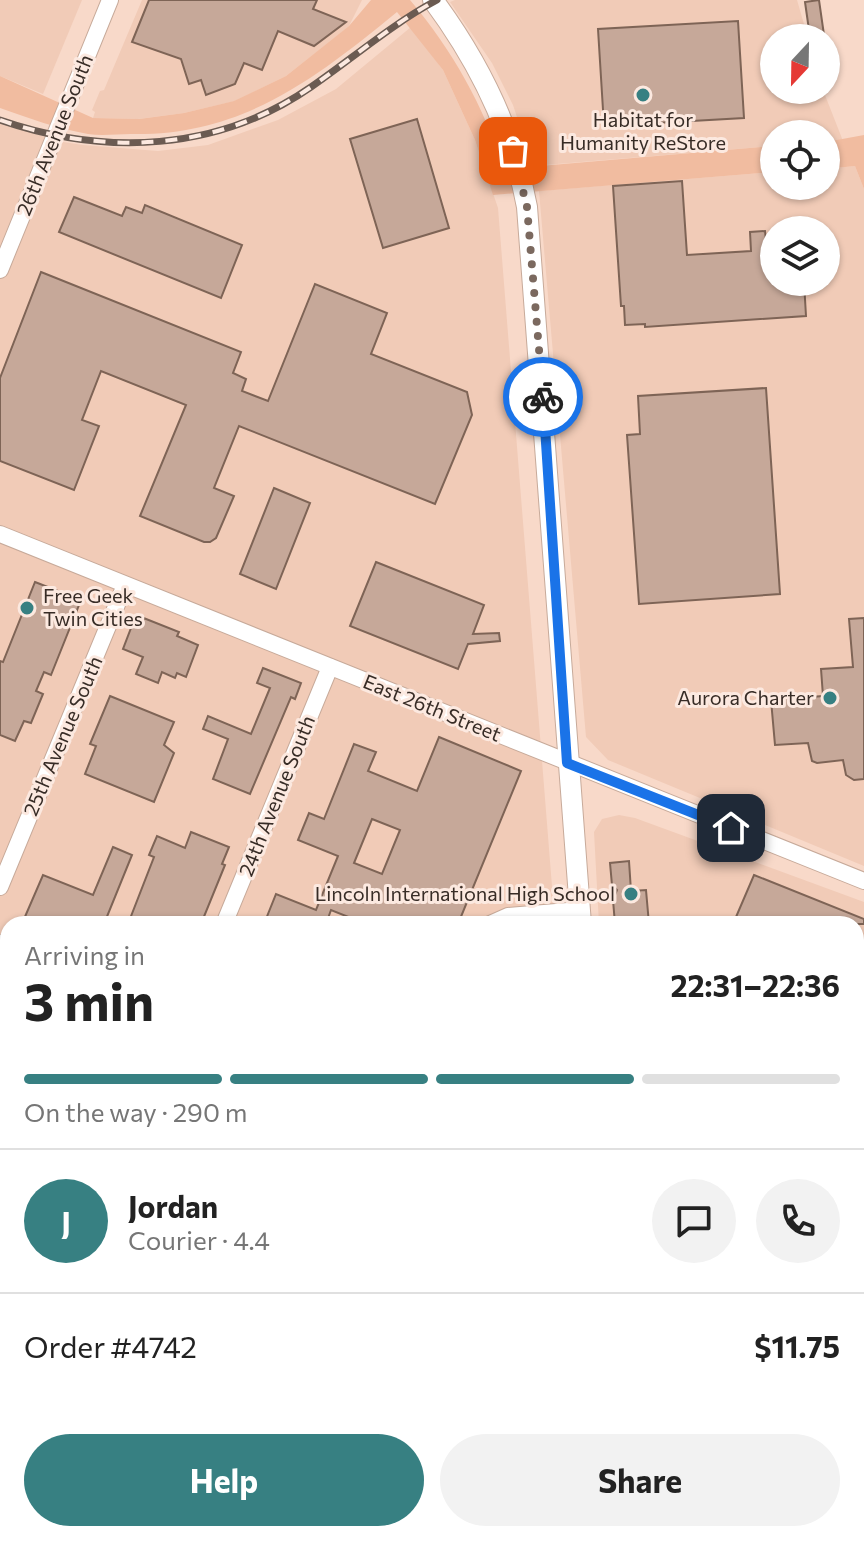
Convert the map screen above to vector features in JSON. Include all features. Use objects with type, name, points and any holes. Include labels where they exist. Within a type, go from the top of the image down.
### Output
[{"type":"main road","points":[[433,0],[468,50],[487,87],[513,151],[527,207],[580,916]]},
{"type":"street","name":"26th Avenue South","points":[[0,270],[110,0]]},
{"type":"street","name":"East 26th Street","points":[[0,534],[864,881]]},
{"type":"street","name":"25th Avenue South","points":[[0,887],[125,585]]},
{"type":"street","name":"24th Avenue South","points":[[227,916],[330,667]]},
{"type":"shaded area","points":[[0,0],[82,0],[43,94],[0,76]]},
{"type":"shaded area","points":[[142,0],[362,0],[349,26],[342,32],[286,76],[235,101],[184,113],[138,119],[93,118],[95,112],[92,110],[100,91],[104,90]]},
{"type":"shaded area","points":[[371,0],[410,0],[426,19],[465,80],[504,169],[760,147],[760,173],[493,195],[475,140],[443,70],[397,12],[306,81],[242,114],[208,125],[171,132],[93,135],[0,108],[0,76],[93,118],[139,119],[184,113],[234,101],[286,76],[349,26]]},
{"type":"shaded area","points":[[797,0],[804,24],[760,24],[760,104],[828,104],[835,120],[760,120],[760,147],[533,166],[513,105],[492,63],[450,2]]},
{"type":"shaded area","points":[[411,27],[443,70],[475,140],[498,208],[554,916],[0,916],[0,122],[57,141],[158,151],[208,145],[278,120],[336,89]]},
{"type":"shaded area","points":[[864,135],[864,189],[855,166],[840,168],[840,139]]},
{"type":"shaded area","points":[[855,166],[864,189],[864,866],[608,760],[586,737],[539,191],[760,173],[760,200],[840,200],[840,168]]},
{"type":"shaded area","points":[[619,815],[635,818],[864,902],[864,916],[599,916],[594,832],[602,819]]},
{"type":"building","points":[[149,0],[317,0],[313,9],[346,22],[314,46],[278,31],[262,70],[244,63],[235,84],[206,95],[201,80],[189,84],[181,59],[132,42]]},
{"type":"building","points":[[819,0],[822,24],[808,24],[805,2]]},
{"type":"building","points":[[738,21],[744,118],[604,126],[598,29]]},
{"type":"building","points":[[417,119],[449,228],[383,248],[350,139]]},
{"type":"building","points":[[682,181],[687,255],[751,251],[750,232],[760,231],[760,296],[805,296],[806,316],[645,327],[645,324],[625,325],[613,186]]},
{"type":"building","points":[[74,197],[122,216],[126,207],[142,213],[145,205],[242,245],[221,298],[59,232]]},
{"type":"building","points":[[41,272],[241,352],[233,373],[246,379],[242,391],[268,401],[315,284],[387,313],[371,354],[467,392],[472,415],[435,504],[239,426],[214,488],[234,496],[216,538],[204,542],[140,516],[186,405],[101,371],[82,420],[99,426],[74,490],[0,461],[0,378]]},
{"type":"building","points":[[766,388],[780,594],[639,604],[627,435],[640,434],[638,396]]},
{"type":"building","points":[[274,488],[310,503],[276,589],[240,574]]},
{"type":"building","points":[[376,562],[484,605],[473,634],[499,633],[500,641],[468,644],[458,669],[350,626]]},
{"type":"building","points":[[35,582],[81,600],[51,675],[44,672],[36,691],[43,694],[31,723],[24,721],[15,741],[0,735],[0,661],[3,662]]},
{"type":"building","points":[[136,615],[179,632],[177,636],[198,645],[186,677],[177,673],[175,678],[162,672],[158,683],[136,674],[143,657],[123,649]]},
{"type":"building","name":"Aurora Charter","points":[[864,618],[864,779],[854,780],[846,775],[843,760],[812,761],[808,743],[775,745],[771,700],[823,696],[821,669],[853,667],[849,619]]},
{"type":"building","points":[[263,668],[301,683],[295,699],[291,697],[250,794],[213,779],[228,739],[203,729],[208,716],[251,734],[270,688],[257,683]]},
{"type":"building","points":[[110,696],[174,722],[164,745],[174,753],[154,802],[85,774],[96,746],[90,744]]},
{"type":"building","points":[[439,737],[521,771],[461,916],[346,916],[331,910],[329,916],[267,916],[276,894],[316,910],[338,856],[298,840],[309,813],[324,819],[354,744],[376,752],[368,771],[417,791]],"holes":[[[372,819],[400,830],[382,874],[354,863]]]},
{"type":"building","points":[[191,832],[229,847],[204,916],[131,916],[154,857],[149,855],[157,836],[185,848]]},
{"type":"building","points":[[113,847],[132,855],[107,916],[25,916],[43,875],[93,895]]},
{"type":"building","name":"Lincoln International High School","points":[[629,861],[631,891],[646,890],[648,916],[614,916],[613,900],[617,890],[612,885],[610,863]]},
{"type":"building","points":[[754,875],[856,916],[736,916]]},
{"type":"railway","points":[[0,120],[40,132],[120,143],[160,141],[238,125],[275,109],[311,87],[388,30],[437,0]]},
{"type":"way so far","points":[[513,151],[527,207],[543,397]]},
{"type":"place","name":"Habitat for Humanity ReStore","points":[[643,95]]},
{"type":"place","name":"Free Geek Twin Cities","points":[[27,608]]},
{"type":"place","name":"Aurora Charter","points":[[830,698]]},
{"type":"place","name":"Lincoln International High School","points":[[631,894]]},
{"type":"route","points":[[543,397],[567,763],[731,828]]}]
